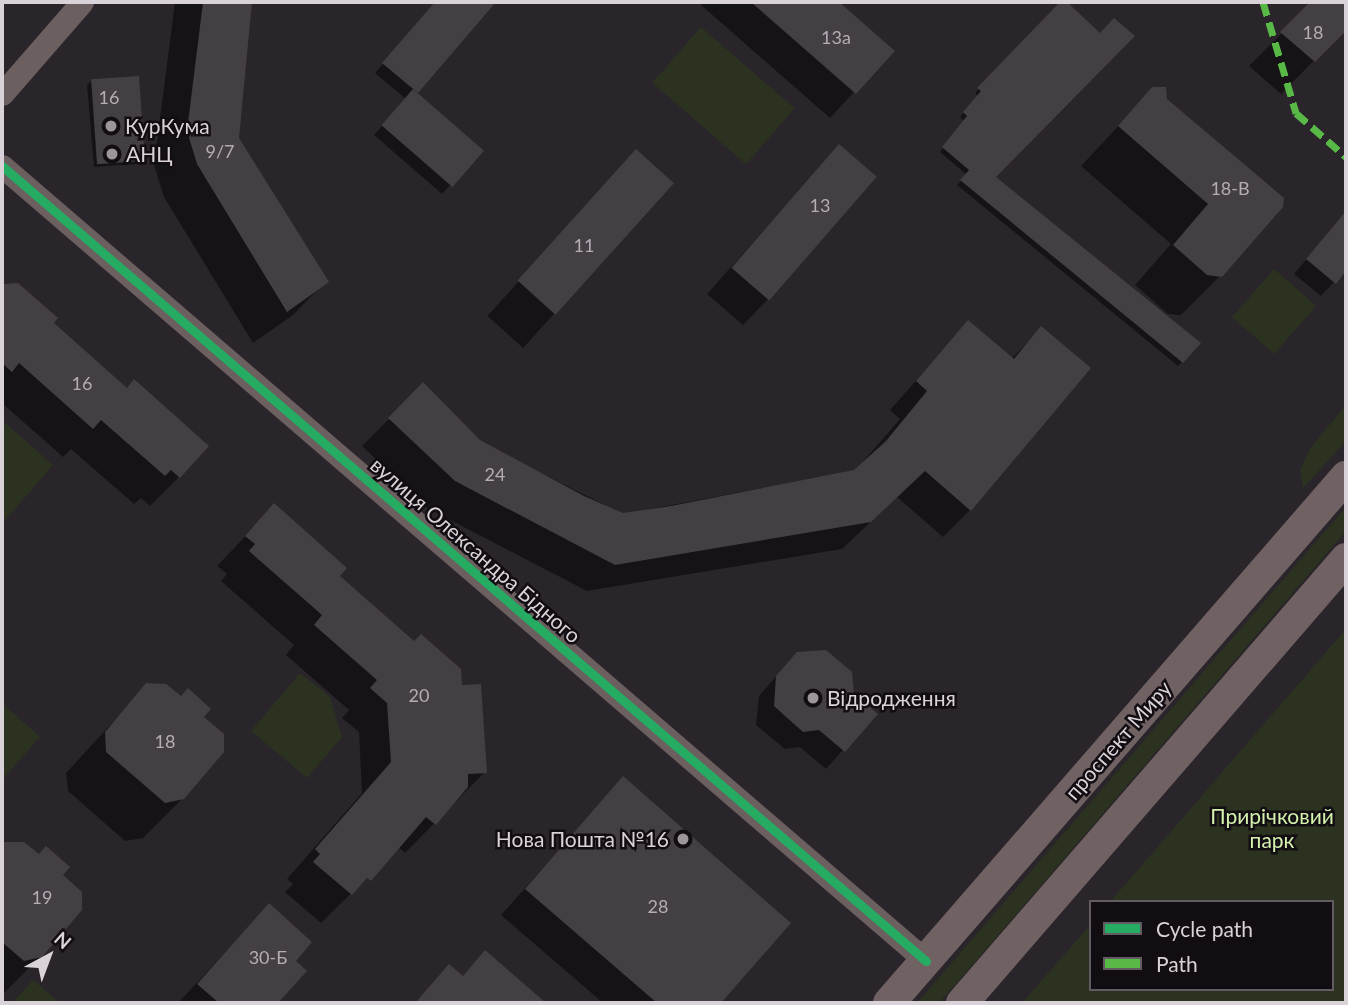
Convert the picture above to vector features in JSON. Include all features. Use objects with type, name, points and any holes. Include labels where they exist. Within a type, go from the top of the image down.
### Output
[{"type":"main road","name":"проспект Миру","points":[[889,1003],[1346,477]]},
{"type":"main road","points":[[962,1003],[1346,559]]},
{"type":"street","points":[[2,94],[82,2]]},
{"type":"street","name":"вулиця Олександра Бідного","points":[[2,166],[926,961]]},
{"type":"green space","points":[[701,27],[795,108],[746,164],[652,83]]},
{"type":"green space","points":[[1274,269],[1316,306],[1274,354],[1232,317]]},
{"type":"green space","points":[[1346,405],[1346,441],[1303,488],[1300,470],[1311,447]]},
{"type":"green space","points":[[2,420],[53,465],[2,524]]},
{"type":"green space","points":[[1346,507],[1346,531],[974,963],[939,1003],[917,1003]]},
{"type":"green space","name":"Прирічковий парк","points":[[1346,629],[1346,1003],[1022,1003],[1089,926],[1089,991],[1334,991],[1334,900],[1112,900]]},
{"type":"green space","points":[[300,673],[330,697],[342,737],[307,778],[251,731]]},
{"type":"green space","points":[[2,703],[40,737],[2,780]]},
{"type":"green space","points":[[33,980],[60,1003],[12,1003]]},
{"type":"building","points":[[203,2],[252,2],[239,138],[329,282],[287,312],[197,164],[187,131]]},
{"type":"building","points":[[435,2],[496,2],[418,93],[382,63]]},
{"type":"building","points":[[751,2],[839,2],[895,51],[856,94]]},
{"type":"building","points":[[1060,2],[1067,2],[1100,33],[1114,18],[1135,36],[996,177],[1201,343],[1183,363],[960,180],[969,170],[942,147],[967,116],[963,112],[981,91],[977,88]]},
{"type":"building","points":[[1310,2],[1346,2],[1346,31],[1315,62],[1280,32]]},
{"type":"building","points":[[139,76],[145,161],[97,164],[91,79]]},
{"type":"building","points":[[1152,87],[1166,87],[1167,99],[1284,198],[1283,207],[1222,277],[1207,275],[1173,245],[1208,204],[1118,126]]},
{"type":"building","points":[[413,89],[484,151],[452,187],[382,125]]},
{"type":"building","points":[[839,144],[877,177],[769,301],[731,268]]},
{"type":"building","points":[[636,149],[674,183],[555,315],[518,281]]},
{"type":"building","points":[[1346,211],[1346,271],[1336,284],[1306,259]]},
{"type":"building","points":[[18,283],[58,318],[54,323],[127,388],[134,379],[209,446],[180,478],[171,470],[165,476],[101,420],[93,429],[19,363],[12,372],[2,363],[2,284]]},
{"type":"building","points":[[968,320],[1014,359],[1041,326],[1091,368],[971,511],[925,471],[871,522],[615,565],[455,481],[388,418],[423,382],[480,440],[584,496],[623,513],[671,506],[854,470],[886,441],[927,391],[916,381]]},
{"type":"building","points":[[274,503],[347,568],[340,576],[414,641],[421,634],[461,669],[462,685],[481,684],[487,773],[468,774],[468,787],[436,825],[426,817],[371,881],[367,878],[352,895],[313,862],[320,854],[315,849],[391,762],[387,703],[370,688],[377,680],[314,625],[322,615],[249,551],[255,544],[245,536]]},
{"type":"building","points":[[826,650],[852,672],[854,694],[878,714],[845,752],[819,730],[803,732],[774,706],[776,676],[797,652]]},
{"type":"building","points":[[146,683],[166,684],[181,696],[188,688],[211,709],[204,717],[224,734],[224,752],[184,799],[165,803],[106,752],[105,732]]},
{"type":"building","points":[[623,776],[791,923],[721,1003],[657,1003],[525,889]]},
{"type":"building","points":[[2,842],[24,842],[39,854],[46,846],[70,867],[63,875],[82,892],[82,910],[42,957],[24,961],[2,942]]},
{"type":"building","points":[[269,903],[312,942],[296,961],[307,971],[278,1003],[219,1003],[197,984]]},
{"type":"building","points":[[485,950],[546,1003],[415,1003],[449,964],[463,976]]},
{"type":"marked path","points":[[1263,2],[1296,113],[1346,157]]},
{"type":"cycle path","points":[[2,166],[926,961]]},
{"type":"place","name":"КурКума","points":[[111,126]]},
{"type":"place","name":"АНЦ","points":[[112,154]]},
{"type":"place","name":"Відродження","points":[[813,698]]},
{"type":"place","name":"Нова Пошта №16","points":[[683,839]]}]
